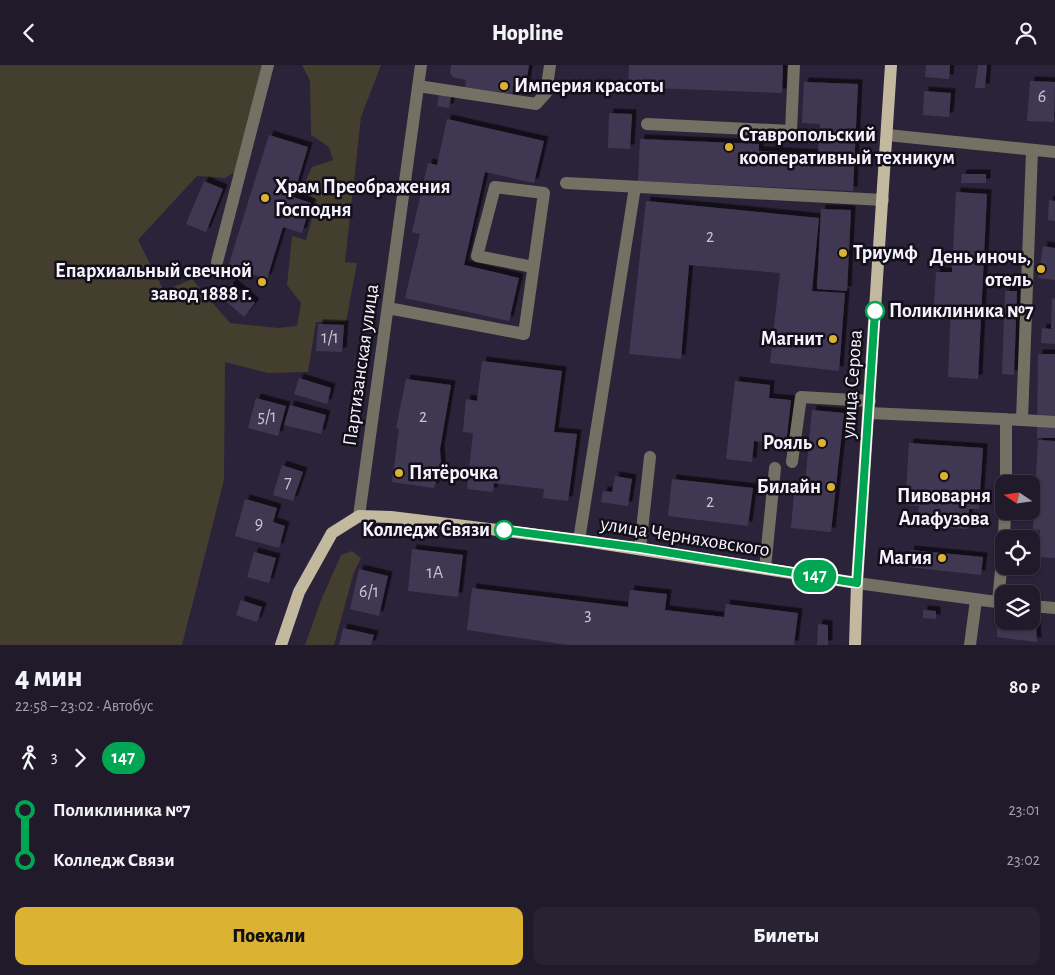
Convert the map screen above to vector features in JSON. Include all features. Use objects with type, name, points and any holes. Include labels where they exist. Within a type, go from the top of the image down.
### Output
[{"type":"main road","name":"улица Серова","points":[[855,645],[857,583],[891,65]]},
{"type":"main road","name":"улица Черняховского","points":[[359,515],[579,539],[857,583]]},
{"type":"main road","points":[[281,645],[299,592],[332,533],[359,515]]},
{"type":"street","points":[[216,262],[268,65]]},
{"type":"street","name":"Партизанская улица","points":[[359,515],[421,65]]},
{"type":"street","points":[[418,86],[536,104],[546,93],[550,65]]},
{"type":"street","points":[[648,124],[791,131],[794,65]]},
{"type":"street","points":[[887,135],[1055,152]]},
{"type":"street","points":[[1022,420],[1032,151]]},
{"type":"street","points":[[566,183],[883,200]]},
{"type":"street","points":[[388,307],[524,334],[544,193],[495,187],[477,256],[533,267]]},
{"type":"street","points":[[579,539],[635,187]]},
{"type":"street","points":[[792,462],[801,397],[869,407],[1055,422]]},
{"type":"street","points":[[1006,419],[1006,475]]},
{"type":"street","points":[[640,548],[650,457]]},
{"type":"street","points":[[766,568],[775,468]]},
{"type":"street","name":"улица Черняховского","points":[[857,583],[995,602]]},
{"type":"street","points":[[970,645],[976,600]]},
{"type":"street","points":[[1040,608],[1055,612]]},
{"type":"shaded area","points":[[0,65],[265,65],[237,171],[225,178],[197,176],[138,240],[164,291],[192,279],[230,323],[278,328],[297,326],[301,303],[287,285],[292,236],[306,240],[317,200],[301,191],[312,167],[333,160],[329,147],[311,135],[310,81],[302,65],[381,65],[361,117],[345,262],[357,263],[346,322],[316,322],[308,372],[268,373],[225,362],[224,480],[182,645],[0,645]]},
{"type":"shaded area","points":[[352,551],[361,558],[354,572],[334,645],[305,645],[321,600],[341,555]]},
{"type":"building","points":[[451,65],[529,65],[526,84],[521,87],[513,86],[512,94],[465,87],[466,80],[453,77],[450,73]]},
{"type":"building","points":[[629,65],[783,65],[782,93],[628,87]]},
{"type":"building","points":[[926,65],[950,65],[949,79],[925,77]]},
{"type":"building","points":[[978,65],[987,65],[985,88],[975,88]]},
{"type":"building","points":[[1030,81],[1055,82],[1054,122],[1027,121]]},
{"type":"building","points":[[804,82],[858,84],[853,191],[638,181],[640,139],[759,144],[759,151],[818,154],[820,124],[802,123]]},
{"type":"building","points":[[924,91],[951,93],[949,117],[923,115]]},
{"type":"building","points":[[439,95],[451,97],[449,108],[437,106]]},
{"type":"building","points":[[609,113],[632,114],[630,149],[608,148]]},
{"type":"building","points":[[447,119],[544,141],[534,183],[485,172],[464,265],[519,278],[509,321],[405,298],[420,234],[412,232],[428,163],[437,165]]},
{"type":"building","points":[[269,135],[308,147],[293,197],[311,203],[302,233],[283,227],[267,279],[228,267]]},
{"type":"building","points":[[962,174],[986,174],[986,183],[961,183]]},
{"type":"building","points":[[204,181],[223,189],[206,232],[186,224]]},
{"type":"building","points":[[956,192],[987,194],[978,379],[948,377],[951,307],[934,307],[936,272],[952,272]]},
{"type":"building","points":[[1049,200],[1055,201],[1055,221],[1048,220]]},
{"type":"building","points":[[646,201],[819,218],[812,291],[845,293],[839,371],[770,363],[780,273],[689,265],[681,359],[629,354]]},
{"type":"building","points":[[821,209],[851,210],[847,291],[817,289]]},
{"type":"building","points":[[1043,246],[1055,248],[1055,280],[1038,278]]},
{"type":"building","points":[[232,283],[255,303],[244,317],[221,297]]},
{"type":"building","points":[[1005,291],[1017,291],[1014,375],[1002,374]]},
{"type":"building","points":[[1052,298],[1055,299],[1055,344],[1041,343],[1042,328],[1051,329]]},
{"type":"building","points":[[318,324],[344,325],[342,352],[316,351]]},
{"type":"building","points":[[1038,354],[1055,354],[1055,438],[1037,438]]},
{"type":"building","points":[[482,361],[562,371],[554,432],[577,434],[568,501],[543,498],[544,489],[494,483],[493,492],[467,489],[473,433],[463,432],[466,399],[477,401]]},
{"type":"building","points":[[299,378],[331,388],[327,404],[294,394]]},
{"type":"building","points":[[406,379],[451,385],[440,449],[442,476],[438,475],[434,488],[392,482],[399,429],[396,428]]},
{"type":"building","points":[[735,381],[770,385],[769,398],[791,400],[786,444],[754,441],[752,462],[726,459]]},
{"type":"building","points":[[256,398],[286,406],[278,436],[248,428]]},
{"type":"building","points":[[290,405],[326,415],[321,434],[284,425]]},
{"type":"building","points":[[812,410],[844,413],[831,532],[791,528],[795,483],[805,484]]},
{"type":"building","points":[[1038,440],[1055,441],[1055,558],[1040,557],[1040,530],[1033,529],[1034,520],[1040,520],[1040,475],[1036,475]]},
{"type":"building","name":"Пивоварня Алафузова","points":[[909,443],[983,448],[979,509],[969,509],[967,529],[917,526],[919,506],[905,505]]},
{"type":"building","points":[[282,465],[303,472],[293,501],[273,495]]},
{"type":"building","points":[[615,476],[632,479],[628,506],[601,502],[603,491],[612,492]]},
{"type":"building","points":[[672,479],[753,488],[748,526],[668,516]]},
{"type":"building","points":[[245,499],[277,508],[273,522],[285,526],[279,548],[235,536]]},
{"type":"building","points":[[412,549],[463,555],[458,597],[408,591]]},
{"type":"building","points":[[910,550],[983,557],[981,575],[908,567]]},
{"type":"building","points":[[254,552],[276,558],[269,583],[247,577]]},
{"type":"building","points":[[359,569],[388,576],[379,616],[350,609]]},
{"type":"building","points":[[472,588],[628,607],[630,590],[667,594],[665,610],[724,617],[726,604],[798,613],[794,645],[568,645],[467,630]]},
{"type":"building","points":[[241,600],[262,607],[257,622],[236,615]]},
{"type":"building","points":[[923,610],[936,611],[936,619],[923,618]]},
{"type":"building","points":[[818,624],[828,625],[828,645],[817,645]]},
{"type":"building","points":[[343,628],[374,635],[371,645],[339,645]]},
{"type":"building","points":[[997,630],[1036,630],[1037,642],[997,637]]},
{"type":"bus line","name":"147","points":[[504,530],[640,548],[857,583],[875,311]]},
{"type":"place","name":"Империя красоты","points":[[504,86]]},
{"type":"place","name":"Ставропольский кооперативный техникум","points":[[729,147]]},
{"type":"place","name":"Храм Преображения Господня","points":[[265,198]]},
{"type":"place","name":"Триумф","points":[[843,253]]},
{"type":"place","name":"День иночь, отель","points":[[1041,269]]},
{"type":"place","name":"Епархиальный свечной завод 1888 г.","points":[[262,282]]},
{"type":"place","name":"Поликлиника №7","points":[[875,311]]},
{"type":"place","name":"Магнит","points":[[833,339]]},
{"type":"place","name":"Рояль","points":[[822,443]]},
{"type":"place","name":"Пятёрочка","points":[[399,473]]},
{"type":"place","name":"Пивоварня Алафузова","points":[[944,476]]},
{"type":"place","name":"Билайн","points":[[831,487]]},
{"type":"place","name":"Колледж Связи","points":[[504,530]]},
{"type":"place","name":"Магия","points":[[942,558]]}]
